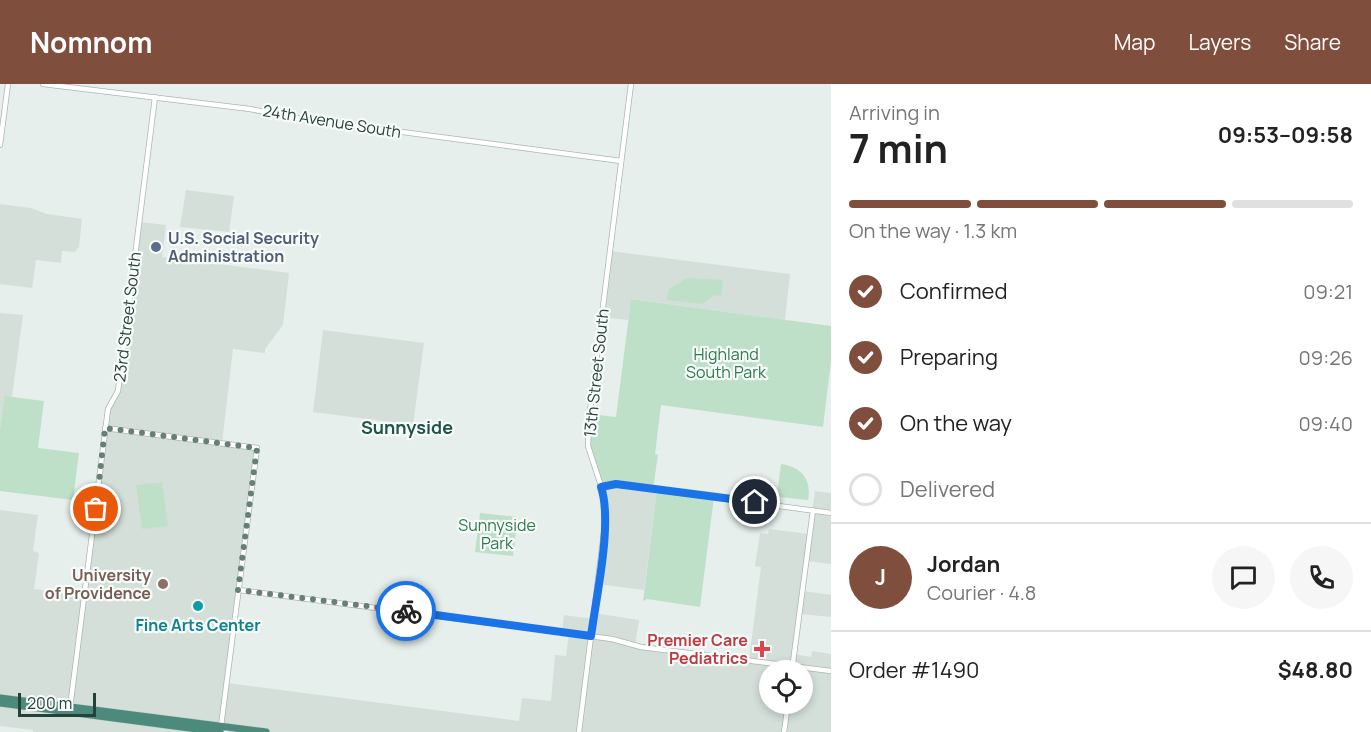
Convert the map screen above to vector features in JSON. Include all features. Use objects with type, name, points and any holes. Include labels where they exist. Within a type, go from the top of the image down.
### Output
[{"type":"highway","points":[[0,698],[69,710],[220,730],[266,732]]},
{"type":"highway","points":[[0,704],[69,710]]},
{"type":"street","points":[[0,145],[8,84]]},
{"type":"street","name":"24th Avenue South","points":[[43,84],[155,97],[621,161]]},
{"type":"street","name":"13th Street South","points":[[579,732],[605,524],[605,502],[590,457],[588,433],[631,84]]},
{"type":"street","name":"23rd Street South","points":[[69,710],[105,428],[108,409],[118,391],[155,97]]},
{"type":"street","points":[[105,428],[257,448],[220,730]]},
{"type":"street","points":[[601,487],[616,484],[831,513]]},
{"type":"street","points":[[793,660],[813,510]]},
{"type":"street","points":[[238,590],[591,636],[618,640],[641,647],[759,663]]},
{"type":"street","points":[[813,670],[831,671]]},
{"type":"street","points":[[784,732],[787,714]]},
{"type":"shaded area","points":[[186,190],[234,196],[229,232],[180,227]]},
{"type":"shaded area","points":[[0,204],[82,219],[79,247],[75,252],[62,251],[61,263],[36,260],[32,288],[0,284]]},
{"type":"shaded area","points":[[140,222],[166,225],[162,257],[289,273],[283,325],[265,349],[265,353],[233,349],[222,443],[257,448],[227,683],[519,721],[522,698],[551,701],[555,655],[566,656],[569,633],[562,632],[564,615],[593,619],[594,613],[639,620],[635,645],[749,660],[761,567],[755,566],[760,533],[768,534],[769,529],[809,534],[815,491],[831,493],[831,564],[806,561],[803,591],[831,595],[831,617],[800,614],[795,654],[811,657],[812,651],[831,654],[831,732],[266,732],[0,698],[0,510],[38,515],[33,551],[39,553],[34,589],[84,596],[108,409],[115,396]]},
{"type":"shaded area","points":[[610,251],[790,274],[785,320],[632,299],[628,320],[601,317]]},
{"type":"shaded area","points":[[0,313],[23,315],[12,397],[4,397],[0,430]]},
{"type":"shaded area","points":[[323,330],[424,343],[413,425],[313,412]]},
{"type":"shaded area","points":[[610,484],[657,490],[644,590],[598,584],[605,524],[601,487]]},
{"type":"shaded area","points":[[0,703],[220,732],[33,732],[33,730],[0,726]]},
{"type":"green space","points":[[687,278],[723,280],[721,296],[714,295],[703,304],[667,300],[669,289]]},
{"type":"green space","name":"Highland South Park","points":[[631,299],[831,326],[831,361],[823,427],[661,405],[653,489],[616,484],[601,487],[590,457],[590,414],[616,417]]},
{"type":"green space","points":[[4,396],[44,401],[38,448],[79,453],[73,500],[0,491],[0,430]]},
{"type":"green space","points":[[781,464],[795,468],[804,476],[808,486],[808,500],[777,495]]},
{"type":"green space","points":[[162,482],[168,526],[142,529],[136,485]]},
{"type":"green space","points":[[657,490],[714,497],[700,607],[647,599],[643,601]]},
{"type":"green space","name":"Sunnyside Park","points":[[480,513],[518,517],[513,556],[475,552]]},
{"type":"way so far","points":[[96,509],[105,428],[257,448],[238,590],[406,611]]},
{"type":"place","name":"U.S. Social Security Administration","points":[[156,247]]},
{"type":"place","name":"University of Providence","points":[[163,584]]},
{"type":"place","name":"Fine Arts Center","points":[[198,606]]},
{"type":"place","name":"Premier Care Pediatrics","points":[[762,649]]},
{"type":"district","name":"Sunnyside","points":[[407,428]]},
{"type":"route","points":[[406,611],[591,636],[605,524],[605,502],[601,487],[616,484],[755,502]]}]
